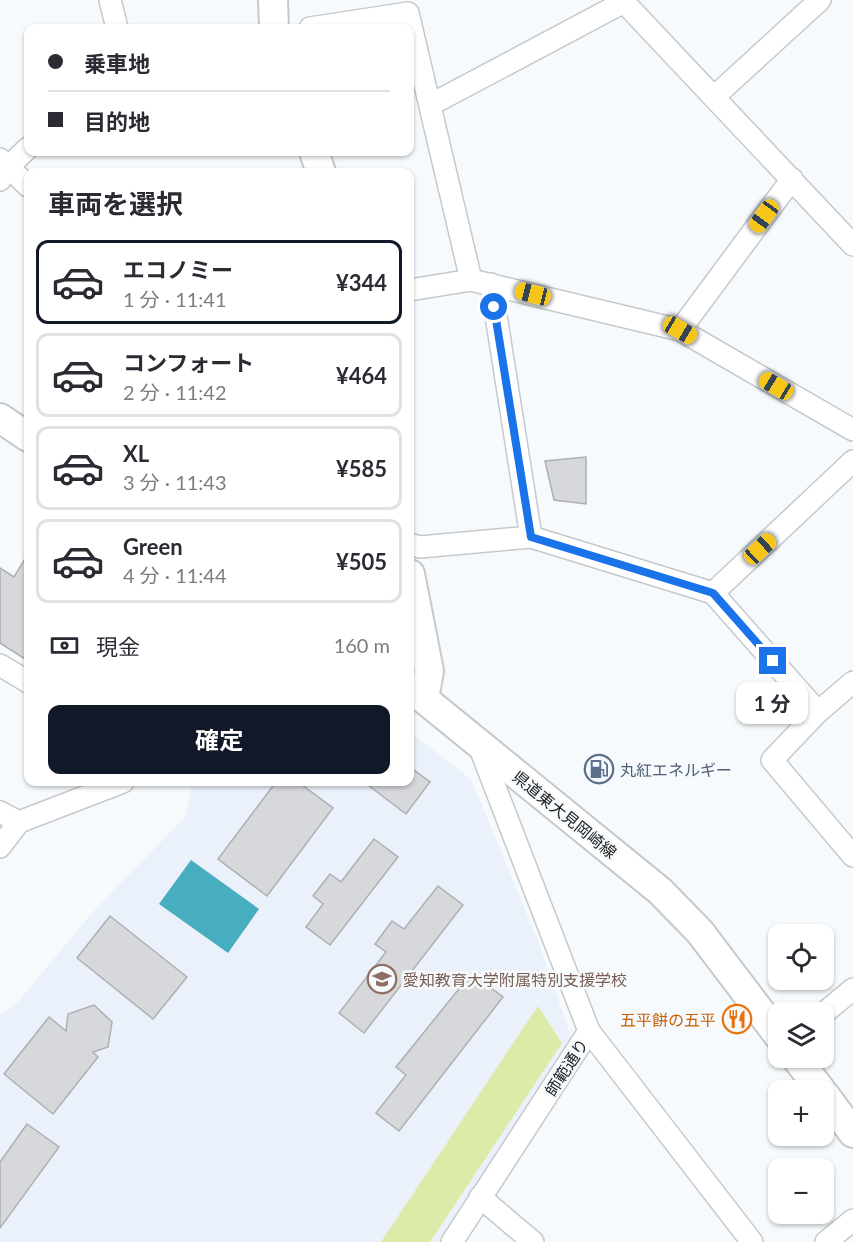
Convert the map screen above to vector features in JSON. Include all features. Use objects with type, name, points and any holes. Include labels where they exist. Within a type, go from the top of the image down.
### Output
[{"type":"main road","points":[[273,0],[274,24]]},
{"type":"main road","points":[[0,418],[24,434]]},
{"type":"main road","name":"県道東大見岡崎線","points":[[414,594],[429,671],[417,694],[660,891],[700,932],[768,1022]]},
{"type":"main road","points":[[804,1068],[813,1080]]},
{"type":"main road","points":[[834,1108],[853,1133]]},
{"type":"street","points":[[110,0],[116,24]]},
{"type":"street","points":[[714,97],[820,0]]},
{"type":"street","points":[[430,105],[623,1],[853,245]]},
{"type":"street","points":[[336,24],[408,13],[411,24]]},
{"type":"street","points":[[414,38],[430,105],[481,282],[531,537]]},
{"type":"street","points":[[24,151],[3,168],[24,183]]},
{"type":"street","points":[[680,330],[792,179]]},
{"type":"street","points":[[414,290],[481,282],[680,330],[853,430]]},
{"type":"street","points":[[713,593],[853,461]]},
{"type":"street","points":[[414,545],[420,547],[531,537],[713,593],[818,712]]},
{"type":"street","points":[[0,665],[24,680]]},
{"type":"street","points":[[853,682],[818,712],[772,760],[853,856]]},
{"type":"street","name":"師範通り","points":[[452,1242],[589,1031],[478,743]]},
{"type":"street","points":[[0,847],[19,822],[113,786]]},
{"type":"street","points":[[0,812],[19,822]]},
{"type":"street","points":[[834,1004],[853,989]]},
{"type":"street","points":[[589,1031],[752,1242]]},
{"type":"street","points":[[480,1197],[533,1242]]},
{"type":"street","points":[[826,1242],[853,1220]]},
{"type":"shaded area","points":[[414,735],[471,779],[538,941],[573,1043],[439,1242],[0,1242],[0,1014],[17,1003],[94,911],[186,816],[191,786],[414,786]]},
{"type":"green space","points":[[538,1006],[562,1043],[430,1242],[381,1242]]},
{"type":"water","points":[[191,860],[259,909],[228,953],[159,904]]},
{"type":"building","points":[[586,457],[586,504],[554,500],[545,461]]},
{"type":"building","points":[[24,561],[24,658],[0,643],[0,568],[14,577]]},
{"type":"building","points":[[414,770],[430,782],[406,814],[369,786],[414,786]]},
{"type":"building","points":[[273,786],[303,786],[333,808],[267,896],[218,859]]},
{"type":"building","points":[[374,839],[398,857],[330,945],[306,927],[323,904],[313,896],[330,874],[341,882]]},
{"type":"building","points":[[438,886],[463,905],[364,1033],[339,1013],[386,952],[375,944],[392,921],[404,929]]},
{"type":"building","points":[[110,916],[187,977],[153,1019],[77,958]]},
{"type":"building","points":[[470,975],[503,997],[399,1131],[376,1113],[406,1075],[396,1067]]},
{"type":"building","points":[[94,1005],[112,1022],[108,1047],[93,1052],[98,1057],[53,1114],[4,1074],[49,1017],[66,1031],[68,1014]]},
{"type":"building","points":[[27,1124],[59,1147],[0,1228],[0,1162]]},
{"type":"place","name":"丸紅エネルギー","points":[[599,769]]},
{"type":"place","name":"愛知教育大学附属特別支援学校","points":[[382,979]]},
{"type":"place","name":"五平餅の五平","points":[[737,1019]]},
{"type":"route","points":[[494,307],[531,537],[713,593],[773,661]]}]
